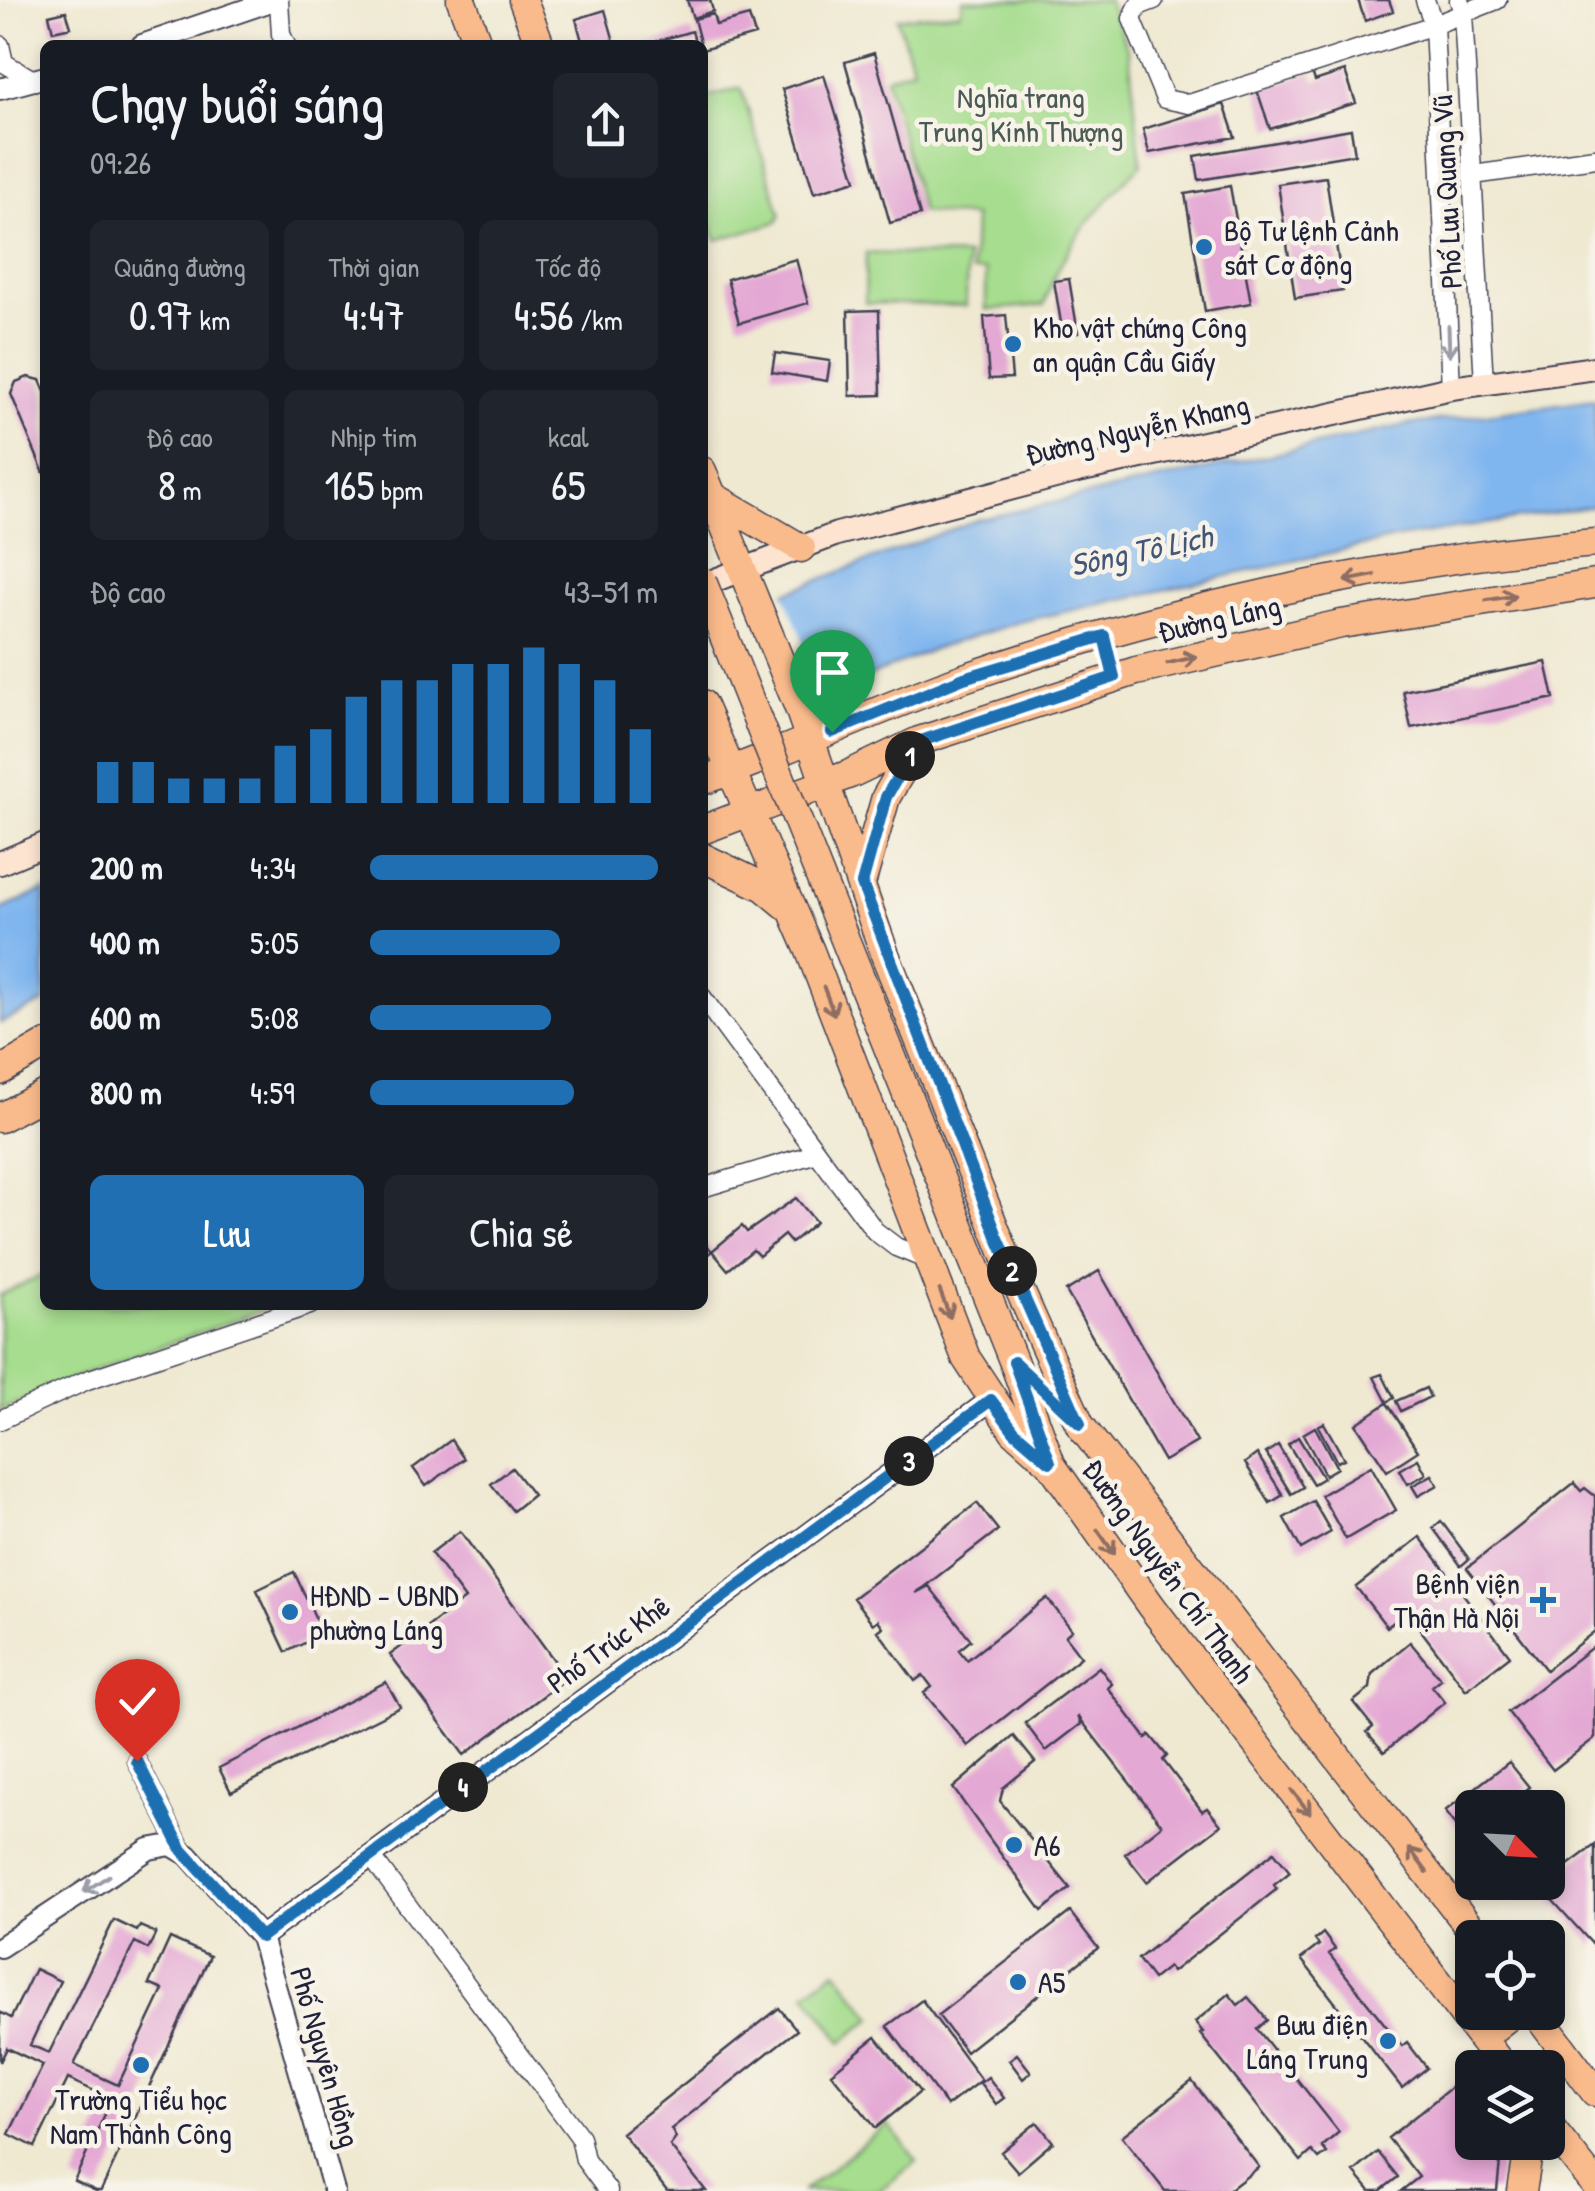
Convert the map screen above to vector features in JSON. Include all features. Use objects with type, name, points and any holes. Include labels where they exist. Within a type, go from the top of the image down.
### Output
[{"type":"main road","points":[[461,0],[477,40]]},
{"type":"main road","points":[[525,8],[530,40]]},
{"type":"main road","points":[[525,8],[538,40]]},
{"type":"main road","name":"Đường Nguyễn Khang","points":[[708,581],[837,534],[1078,472],[1451,388],[1595,368]]},
{"type":"main road","points":[[708,508],[801,548]]},
{"type":"main road","name":"Đường Nguyễn Chí Thanh","points":[[708,508],[745,568],[875,922],[1004,1252],[1080,1424],[1464,1920]]},
{"type":"main road","name":"Đường Láng","points":[[708,779],[964,678],[1104,636],[1236,602],[1347,580],[1595,543]]},
{"type":"main road","name":"Đường Láng","points":[[708,828],[749,815],[918,742],[1114,677],[1340,624],[1595,584]]},
{"type":"main road","points":[[708,598],[976,1278],[1014,1362],[1050,1462]]},
{"type":"main road","points":[[1104,636],[1114,677]]},
{"type":"main road","name":"Đường Nguyễn Chí Thanh","points":[[708,718],[810,952],[966,1358],[1014,1431],[1050,1462],[1151,1606],[1490,2050]]},
{"type":"main road","points":[[862,884],[886,797],[918,742]]},
{"type":"main road","points":[[0,864],[40,846]]},
{"type":"main road","points":[[708,860],[764,887],[792,910]]},
{"type":"main road","points":[[810,952],[813,933],[830,913],[859,910],[875,922]]},
{"type":"main road","points":[[0,1070],[40,1048]]},
{"type":"main road","points":[[0,1118],[40,1097]]},
{"type":"main road","points":[[1014,1362],[1080,1424]]},
{"type":"main road","points":[[1481,2038],[1491,2030]]},
{"type":"main road","points":[[1549,2030],[1592,2083]]},
{"type":"main road","points":[[1565,2146],[1595,2186],[1572,2191]]},
{"type":"main road","points":[[1522,2191],[1527,2160]]},
{"type":"street","points":[[157,40],[276,0],[284,40]]},
{"type":"street","points":[[1154,0],[1133,12],[1132,19],[1164,98],[1174,104],[1189,104],[1434,25],[1461,7],[1497,0]]},
{"type":"street","name":"Phố Lưu Quang Vũ","points":[[1425,0],[1434,25],[1451,388]]},
{"type":"street","name":"Phố Lưu Quang Vũ","points":[[1461,7],[1484,383]]},
{"type":"street","points":[[0,45],[4,63],[40,79]]},
{"type":"street","points":[[0,89],[40,79]]},
{"type":"street","points":[[1473,175],[1595,158]]},
{"type":"street","points":[[708,1005],[875,1230],[896,1247],[928,1260]]},
{"type":"street","points":[[708,1186],[817,1153]]},
{"type":"street","points":[[0,1420],[87,1380],[295,1310]]},
{"type":"street","name":"Phố Trúc Khê","points":[[261,1937],[991,1400]]},
{"type":"street","points":[[137,1761],[182,1850]]},
{"type":"street","points":[[0,1947],[149,1849],[162,1845],[182,1850]]},
{"type":"street","name":"Phố Nguyên Hồng","points":[[182,1850],[261,1937],[334,2191]]},
{"type":"street","points":[[370,1855],[580,2137],[585,2160],[608,2191]]},
{"type":"green space","name":"Nghĩa trang Trung Kính Thượng","points":[[963,0],[1108,0],[1129,52],[1141,164],[1072,246],[1044,305],[986,310],[986,271],[972,271],[974,217],[922,212],[886,77],[913,68],[897,18],[960,12]]},
{"type":"green space","points":[[741,88],[781,215],[777,222],[717,240],[708,219],[708,97]]},
{"type":"green space","points":[[866,253],[967,256],[966,306],[865,303]]},
{"type":"green space","points":[[40,1276],[40,1310],[263,1310],[94,1370],[0,1411],[0,1295]]},
{"type":"green space","points":[[836,1970],[873,2018],[842,2042],[806,1993]]},
{"type":"green space","points":[[888,2124],[917,2161],[879,2191],[803,2191]]},
{"type":"water","name":"Sông Tô Lịch","points":[[1595,399],[1595,506],[1398,538],[1019,622],[931,650],[708,746],[708,622],[976,520],[1406,425]]},
{"type":"water","points":[[40,892],[40,1004],[0,1023],[0,910]]},
{"type":"pier","points":[[783,591],[826,697],[778,716],[780,721],[708,746],[708,617]]},
{"type":"building","points":[[687,0],[710,0],[713,11],[693,18]]},
{"type":"building","points":[[1358,0],[1389,0],[1393,11],[1365,21]]},
{"type":"building","points":[[605,10],[614,40],[582,40],[576,19]]},
{"type":"building","points":[[66,11],[71,27],[53,31],[49,15]]},
{"type":"building","points":[[713,14],[716,25],[749,16],[755,35],[708,48],[708,40],[699,40],[694,19]]},
{"type":"building","points":[[692,31],[695,40],[661,40]]},
{"type":"building","points":[[874,53],[920,215],[890,223],[845,62]]},
{"type":"building","points":[[1345,71],[1356,103],[1270,129],[1257,90],[1312,72],[1315,81]]},
{"type":"building","points":[[824,75],[856,180],[814,193],[782,89]]},
{"type":"building","points":[[1224,104],[1235,137],[1149,153],[1143,129]]},
{"type":"building","points":[[1351,129],[1355,154],[1199,180],[1195,156]]},
{"type":"building","points":[[1326,177],[1343,291],[1295,298],[1278,184]]},
{"type":"building","points":[[1230,186],[1251,303],[1205,311],[1185,194]]},
{"type":"building","points":[[796,259],[808,303],[739,323],[727,279]]},
{"type":"building","points":[[1069,279],[1078,333],[1063,335],[1054,281]]},
{"type":"building","points":[[879,310],[881,395],[850,396],[848,311]]},
{"type":"building","points":[[1006,315],[1012,378],[989,379],[984,317]]},
{"type":"building","points":[[775,353],[830,361],[827,381],[772,372]]},
{"type":"building","points":[[28,377],[40,380],[40,464],[11,394],[16,382]]},
{"type":"building","points":[[1546,662],[1554,698],[1411,728],[1403,691]]},
{"type":"building","points":[[796,1198],[816,1222],[791,1243],[784,1235],[759,1256],[753,1250],[728,1270],[712,1251],[742,1226],[747,1232]]},
{"type":"building","points":[[1099,1271],[1197,1442],[1164,1461],[1066,1291]]},
{"type":"building","points":[[1382,1374],[1394,1398],[1387,1402],[1374,1377]]},
{"type":"building","points":[[1426,1388],[1430,1397],[1401,1411],[1396,1401]]},
{"type":"building","points":[[1387,1403],[1418,1451],[1387,1471],[1356,1424]]},
{"type":"building","points":[[1324,1423],[1344,1459],[1337,1462],[1318,1426]]},
{"type":"building","points":[[1315,1427],[1337,1468],[1325,1475],[1303,1434]]},
{"type":"building","points":[[1298,1437],[1323,1478],[1313,1484],[1288,1444]]},
{"type":"building","points":[[451,1440],[464,1459],[426,1486],[413,1468]]},
{"type":"building","points":[[1278,1445],[1303,1487],[1291,1494],[1266,1453]]},
{"type":"building","points":[[1257,1454],[1283,1495],[1270,1503],[1245,1463]]},
{"type":"building","points":[[1418,1459],[1426,1474],[1408,1484],[1400,1470]]},
{"type":"building","points":[[1371,1466],[1396,1510],[1346,1539],[1321,1495]]},
{"type":"building","points":[[512,1468],[533,1495],[513,1511],[491,1484]]},
{"type":"building","points":[[1432,1475],[1438,1485],[1418,1496],[1412,1486]]},
{"type":"building","name":"Bệnh viện Thận Hà Nội","points":[[1574,1483],[1581,1491],[1585,1488],[1595,1496],[1595,1631],[1546,1670],[1467,1568]]},
{"type":"building","points":[[1313,1501],[1331,1532],[1301,1549],[1284,1518]]},
{"type":"building","points":[[977,1503],[998,1530],[916,1593],[929,1586],[971,1640],[959,1650],[967,1660],[1047,1598],[1072,1630],[1065,1636],[1081,1657],[968,1746],[924,1693],[932,1687],[923,1675],[915,1681],[878,1631],[883,1627],[878,1620],[873,1624],[853,1598]]},
{"type":"building","points":[[1441,1521],[1469,1559],[1461,1566],[1433,1528]]},
{"type":"building","points":[[460,1531],[567,1678],[464,1755],[390,1655],[465,1599],[431,1553]]},
{"type":"building","points":[[1420,1537],[1510,1656],[1466,1690],[1407,1612],[1387,1627],[1356,1587]]},
{"type":"building","name":"HĐND - UBND phường Láng","points":[[294,1572],[323,1634],[286,1652],[257,1590]]},
{"type":"building","points":[[1410,1642],[1441,1679],[1432,1686],[1445,1702],[1384,1752],[1367,1732],[1373,1727],[1353,1702],[1370,1688],[1372,1674]]},
{"type":"building","points":[[1595,1645],[1595,1738],[1553,1770],[1508,1712]]},
{"type":"building","points":[[1099,1667],[1112,1684],[1108,1688],[1146,1738],[1150,1735],[1167,1756],[1163,1760],[1202,1811],[1207,1808],[1221,1825],[1147,1882],[1125,1854],[1162,1825],[1078,1716],[1081,1724],[1046,1751],[1025,1723]]},
{"type":"building","points":[[386,1682],[400,1707],[231,1792],[219,1768]]},
{"type":"building","name":"A6","points":[[1014,1736],[1035,1762],[1003,1788],[1000,1801],[1070,1888],[1042,1911],[953,1788]]},
{"type":"building","points":[[1509,1762],[1529,1787],[1525,1790],[1472,1790]]},
{"type":"building","points":[[1455,1803],[1455,1824],[1445,1811]]},
{"type":"building","points":[[1595,1845],[1595,1947],[1552,1900],[1565,1900],[1565,1861],[1568,1865]]},
{"type":"building","points":[[1274,1852],[1290,1872],[1274,1885],[1277,1889],[1172,1972],[1168,1967],[1153,1979],[1138,1959]]},
{"type":"building","name":"A5","points":[[1070,1912],[1098,1948],[966,2052],[938,2015]]},
{"type":"building","points":[[114,1920],[137,1931],[140,1926],[156,1933],[148,1949],[135,1942],[74,2065],[118,2085],[163,1990],[149,1984],[170,1938],[210,1956],[101,2191],[96,2191],[74,2181],[112,2099],[68,2079],[35,2147],[9,2134],[43,2065],[7,2048],[0,2062],[0,2012],[11,2018],[35,1969],[60,1981],[30,2045],[49,2053]]},
{"type":"building","points":[[1323,1933],[1335,1949],[1329,1954],[1402,2046],[1407,2042],[1427,2068],[1402,2088],[1301,1959],[1319,1945],[1315,1940]]},
{"type":"building","points":[[1229,1994],[1238,2005],[1248,1997],[1267,2020],[1257,2029],[1339,2132],[1322,2147],[1327,2153],[1319,2159],[1312,2151],[1301,2161],[1200,2034],[1203,2032],[1195,2022]]},
{"type":"building","points":[[922,2000],[981,2080],[947,2106],[887,2026]]},
{"type":"building","points":[[779,2008],[797,2030],[671,2129],[676,2138],[670,2146],[706,2191],[667,2191],[622,2133]]},
{"type":"building","points":[[876,2037],[920,2092],[876,2128],[831,2073]]},
{"type":"building","points":[[1017,2054],[1031,2072],[1023,2079],[1009,2060]]},
{"type":"building","points":[[988,2077],[1004,2098],[996,2104],[980,2083]]},
{"type":"building","points":[[1192,2081],[1259,2167],[1228,2191],[1165,2191],[1122,2136]]},
{"type":"building","points":[[1455,2084],[1455,2160],[1500,2160],[1497,2191],[1401,2191],[1419,2177],[1388,2138]]},
{"type":"building","points":[[1037,2122],[1053,2142],[1018,2172],[1001,2152]]},
{"type":"building","points":[[1378,2152],[1398,2177],[1380,2191],[1370,2191],[1354,2172]]},
{"type":"place","name":"Bộ Tư lệnh Cảnh sát Cơ động","points":[[1204,247]]},
{"type":"place","name":"Kho vật chứng Công an quận Cầu Giấy","points":[[1013,344]]},
{"type":"place","name":"Bệnh viện Thận Hà Nội","points":[[1543,1600]]},
{"type":"place","name":"HĐND - UBND phường Láng","points":[[290,1612]]},
{"type":"place","name":"A6","points":[[1014,1845]]},
{"type":"place","name":"A5","points":[[1018,1982]]},
{"type":"place","name":"Bưu điện Láng Trung","points":[[1388,2041]]},
{"type":"place","name":"Trường Tiểu học Nam Thành Công","points":[[141,2065]]},
{"type":"route","points":[[137,1761],[182,1850],[261,1937],[991,1400],[1014,1431],[1050,1462],[1014,1362],[1080,1424],[997,1236],[884,952],[862,884],[878,816],[918,742],[1114,677],[1104,636],[964,678],[832,732]]}]
